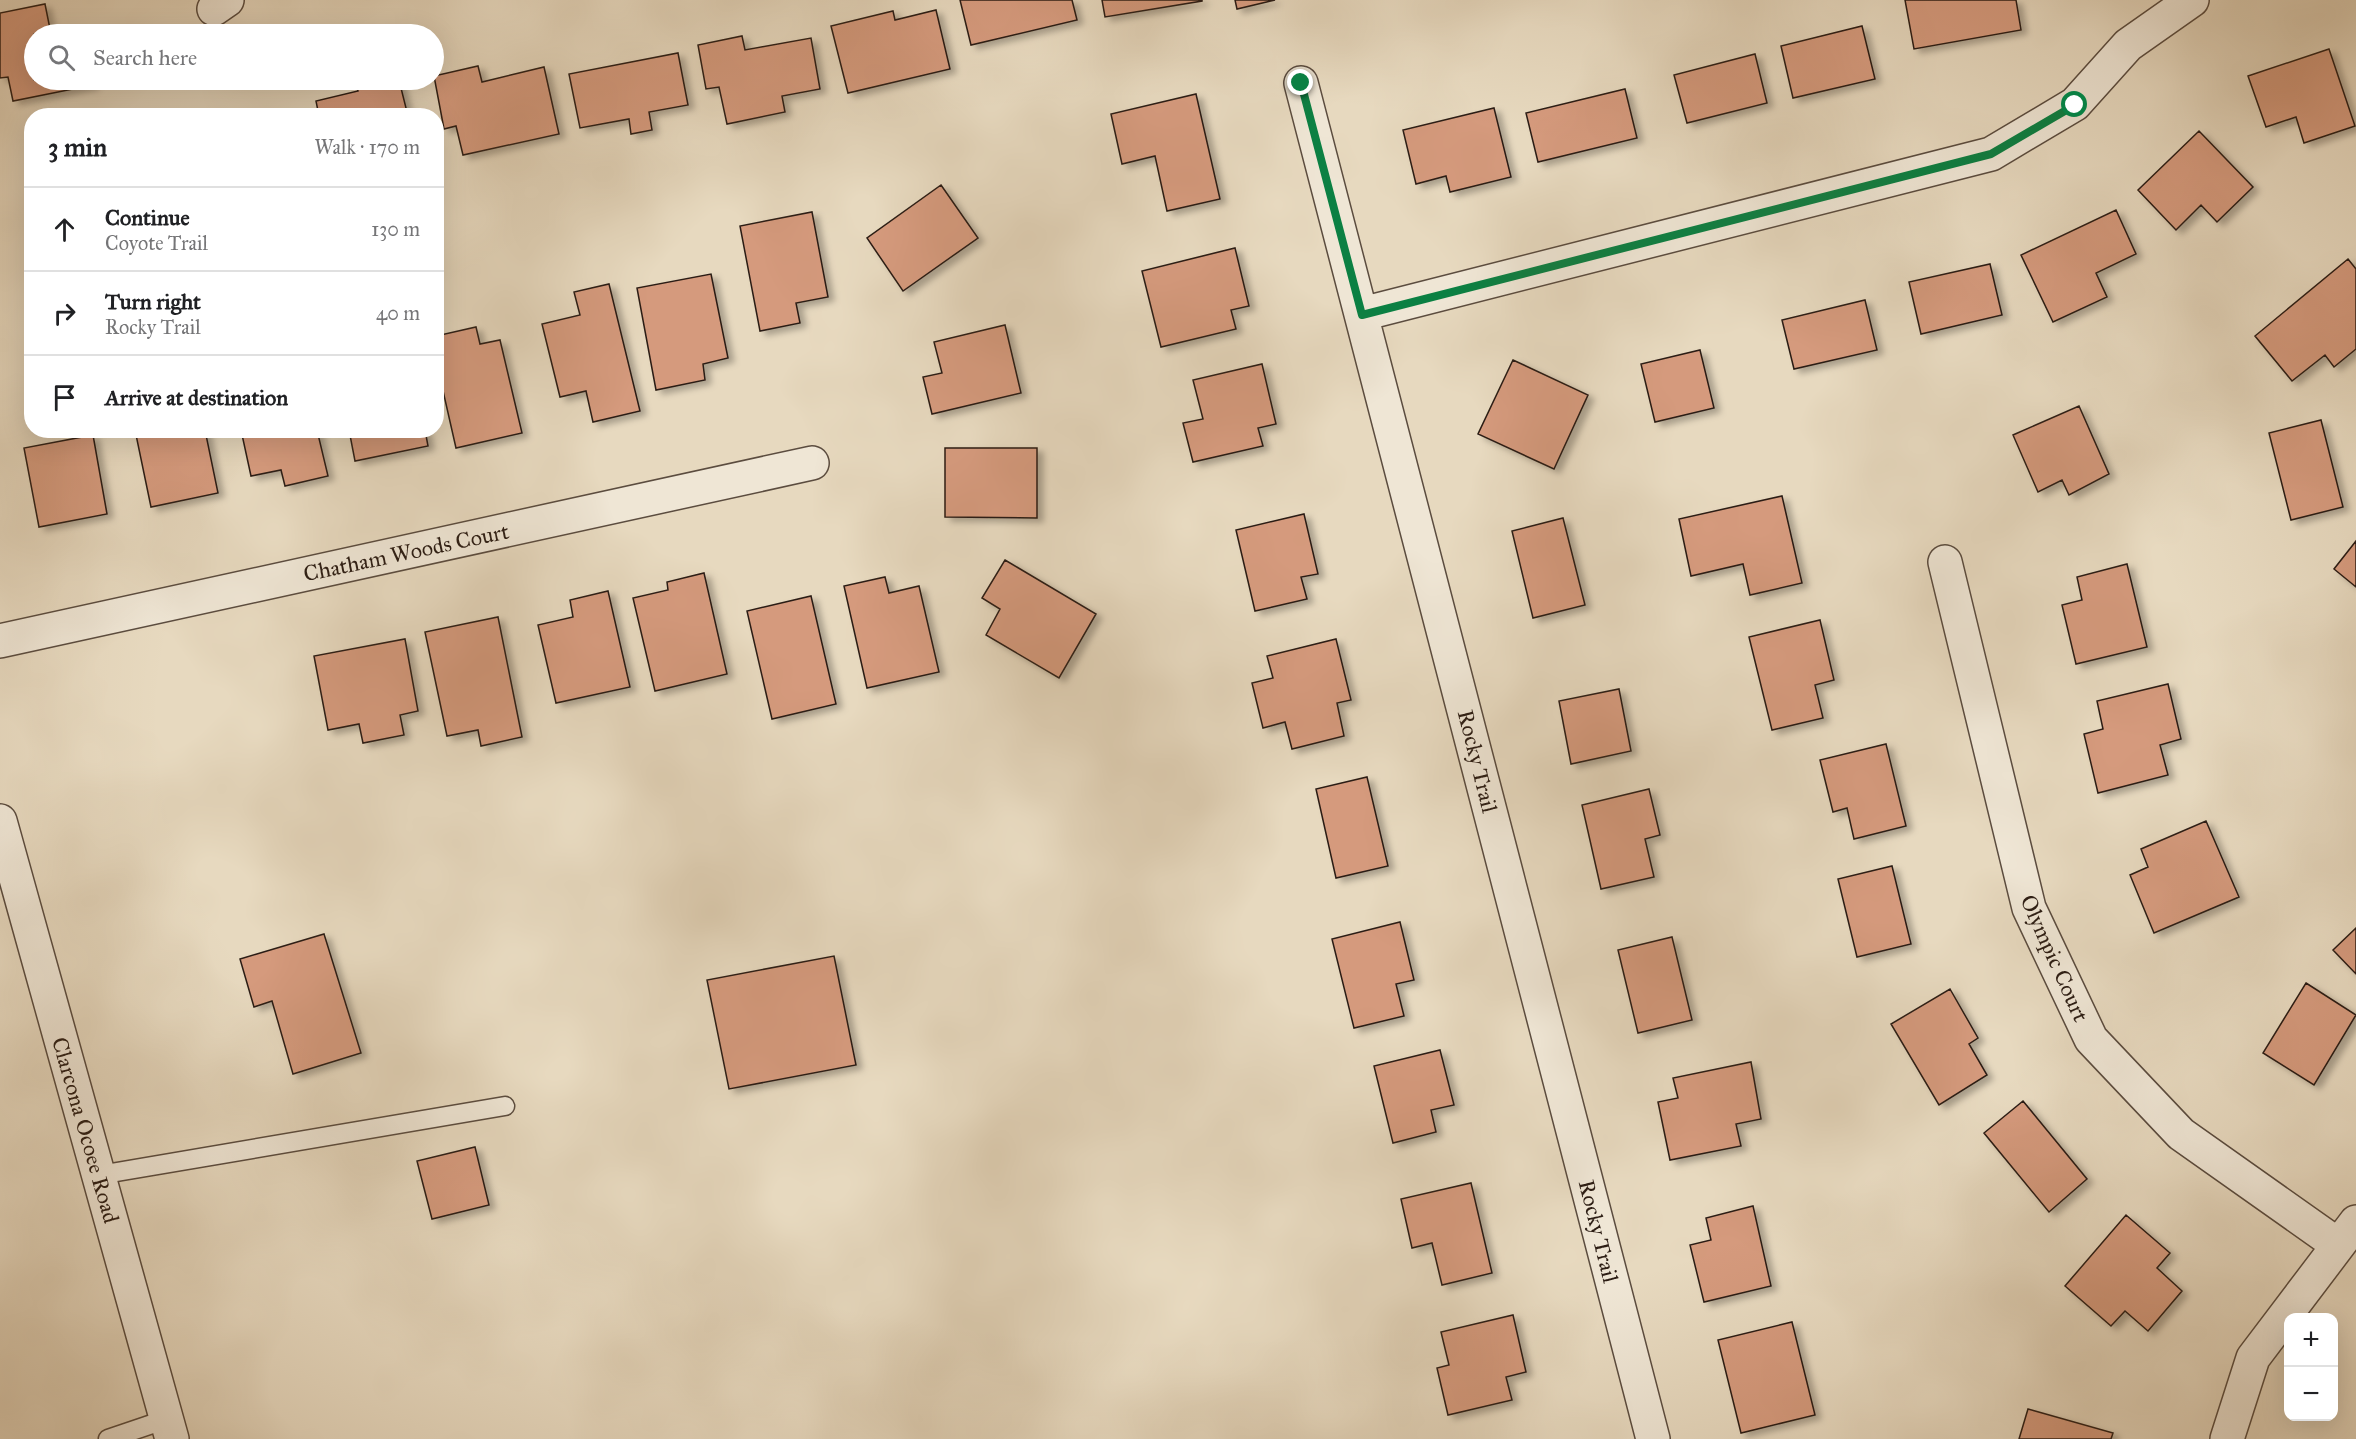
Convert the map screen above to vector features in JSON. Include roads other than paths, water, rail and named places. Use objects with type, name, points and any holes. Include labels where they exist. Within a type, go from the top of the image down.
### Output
[{"type":"street","points":[[1362,315],[1991,154],[2075,105],[2128,45],[2192,0]]},
{"type":"street","name":"Rocky Trail","points":[[1301,83],[1653,1439]]},
{"type":"street","name":"Chatham Woods Court","points":[[0,641],[812,463]]},
{"type":"street","name":"Olympic Court","points":[[1945,562],[2029,908],[2091,1039],[2181,1134],[2347,1233]]},
{"type":"street","name":"Clarcona Ocoee Road","points":[[0,821],[169,1429]]},
{"type":"street","points":[[2228,1439],[2253,1358],[2347,1233]]},
{"type":"lane","points":[[99,1175],[505,1106]]},
{"type":"lane","points":[[108,1439],[169,1429]]}]
